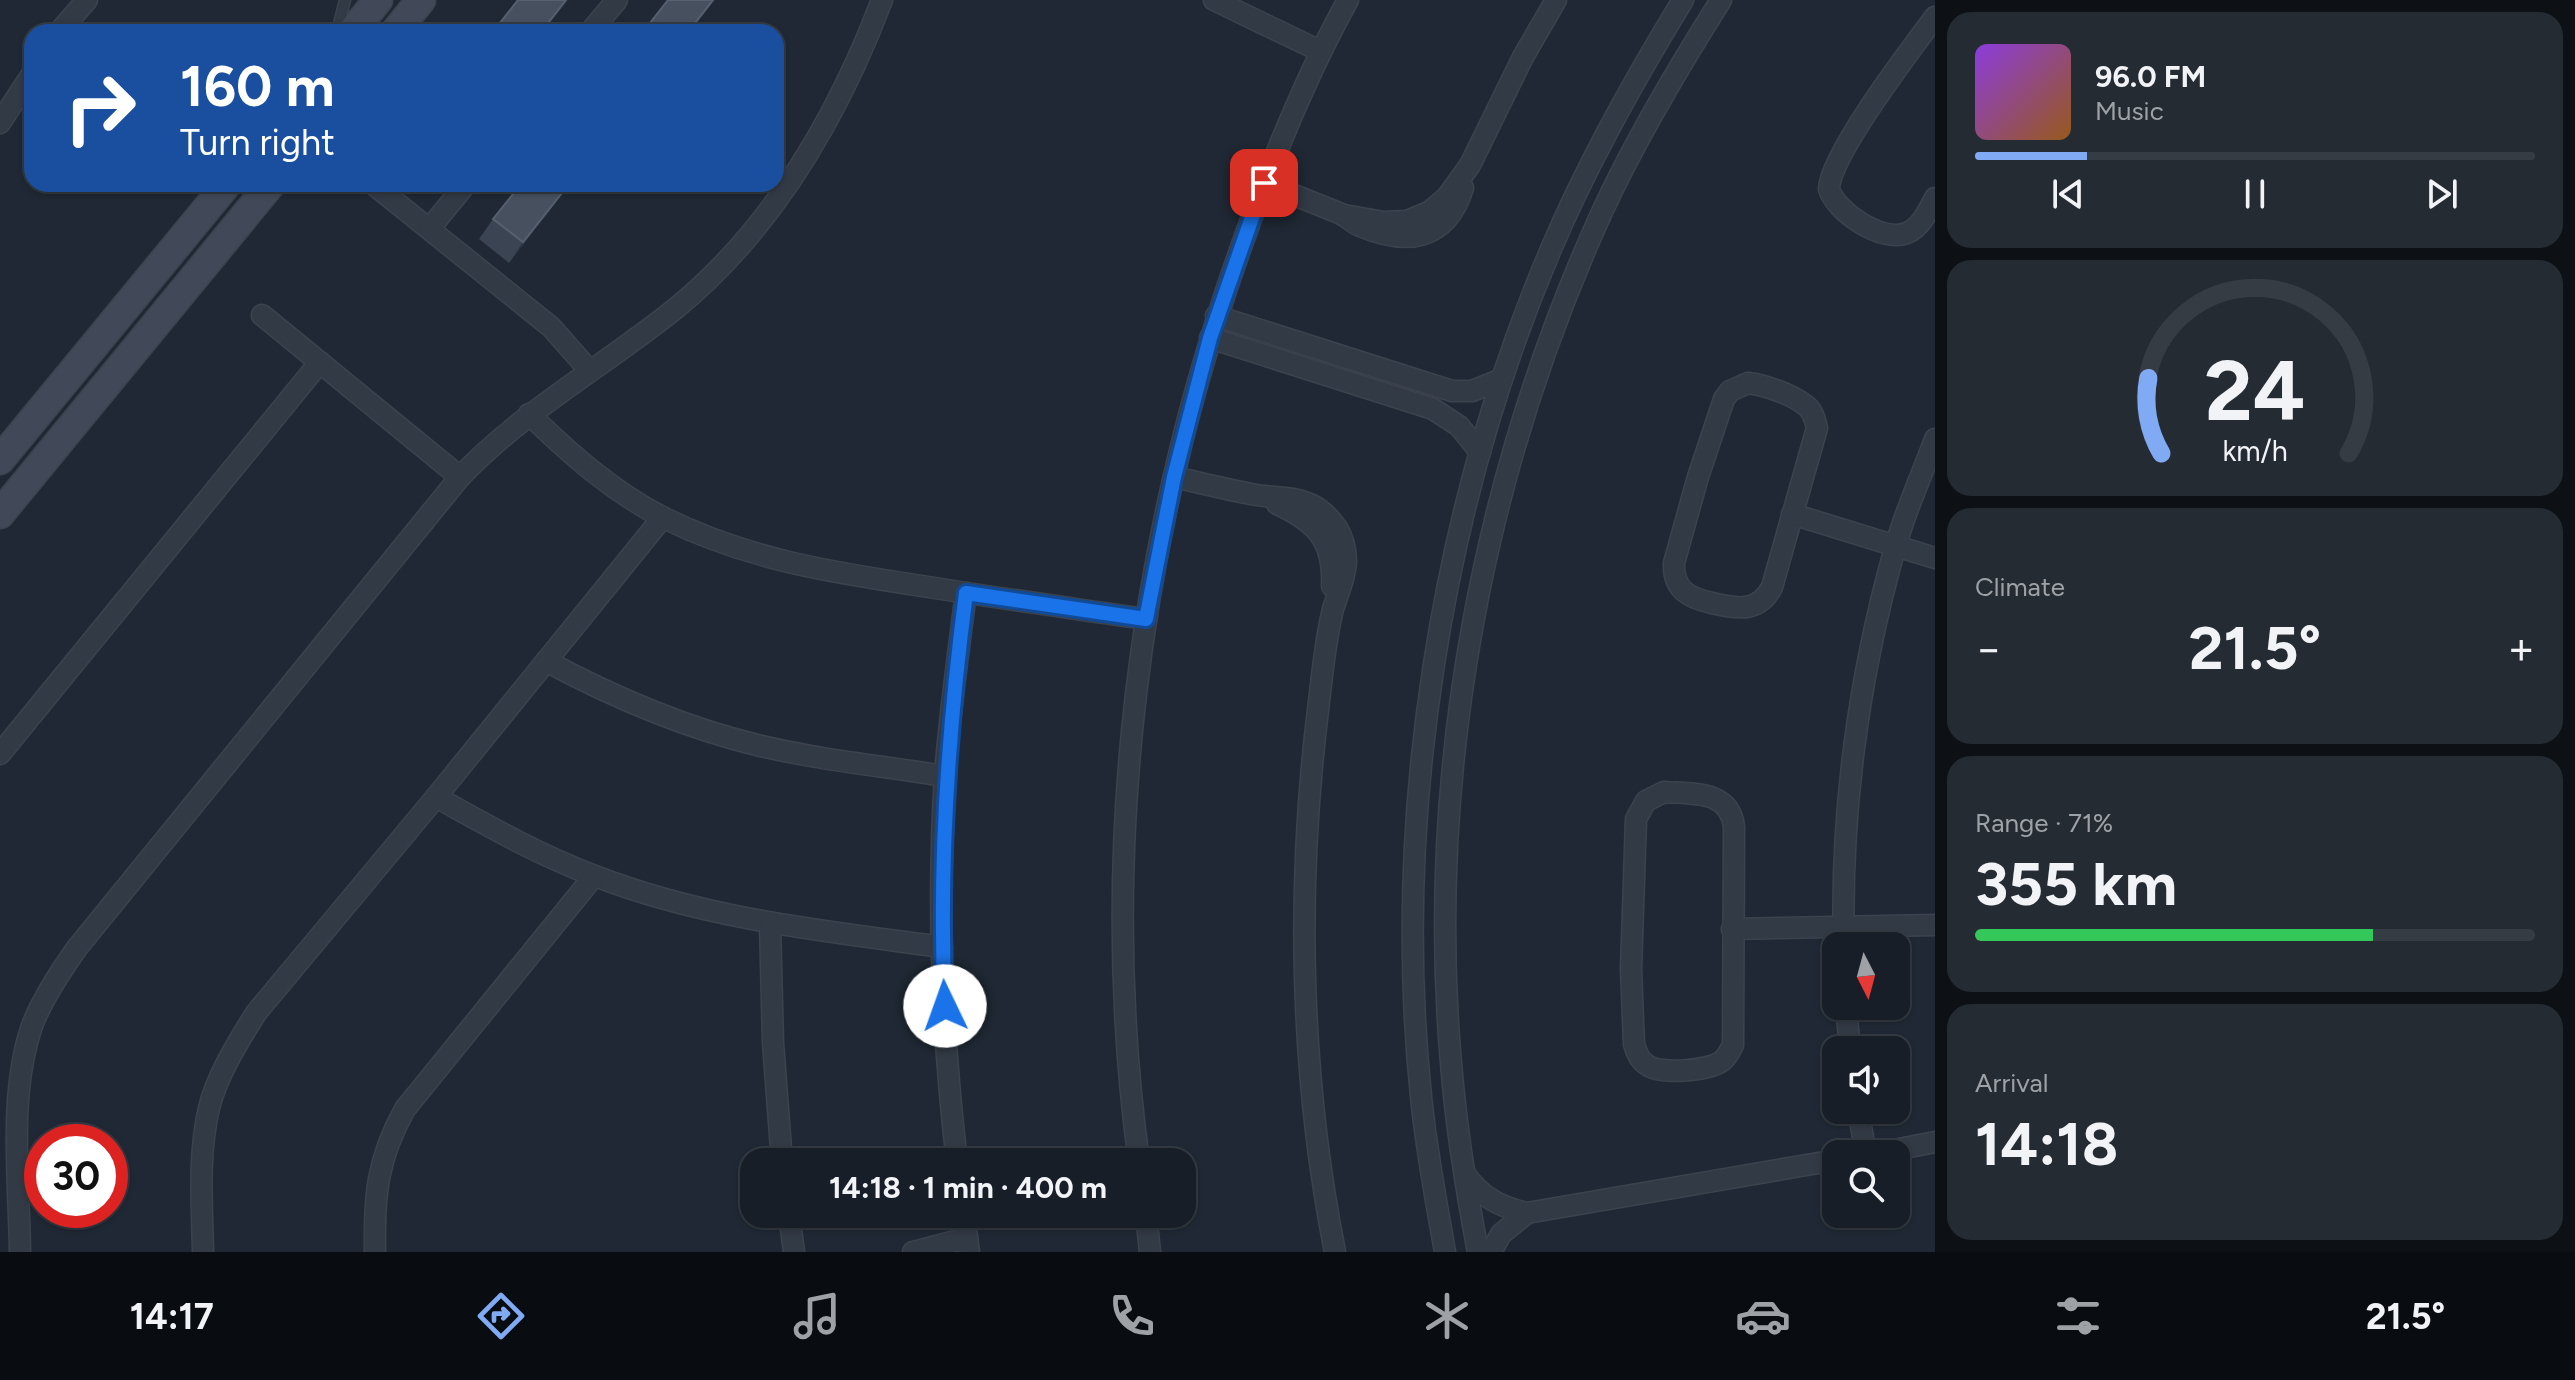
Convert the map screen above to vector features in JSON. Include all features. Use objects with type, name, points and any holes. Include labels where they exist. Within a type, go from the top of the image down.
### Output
[{"type":"street","points":[[66,24],[87,0]]},
{"type":"street","points":[[358,24],[378,0]]},
{"type":"street","points":[[402,24],[421,0]]},
{"type":"street","points":[[597,24],[617,0]]},
{"type":"street","points":[[784,188],[830,118],[860,57],[882,0]]},
{"type":"street","points":[[1214,0],[1320,51]]},
{"type":"street","points":[[1137,1148],[1124,986],[1123,858],[1131,730],[1146,619],[1174,477],[1216,316],[1264,183],[1320,51],[1348,0]]},
{"type":"street","points":[[1264,183],[1344,215],[1396,223],[1419,218],[1447,197],[1470,165],[1523,57],[1556,0]]},
{"type":"street","points":[[1445,1252],[1421,1094],[1413,958],[1419,799],[1441,629],[1461,527],[1480,452],[1502,379],[1551,248],[1592,159],[1638,73],[1683,0]]},
{"type":"street","points":[[1478,1252],[1463,1171],[1451,1063],[1447,997],[1447,862],[1458,729],[1489,546],[1514,449],[1567,295],[1603,211],[1644,129],[1721,0]]},
{"type":"street","points":[[1935,17],[1864,119],[1829,178],[1829,189],[1839,208],[1876,231],[1896,235],[1915,228],[1935,198]]},
{"type":"street","points":[[0,123],[24,86]]},
{"type":"street","points":[[0,460],[220,192]]},
{"type":"street","points":[[5,507],[264,192]]},
{"type":"street","points":[[383,192],[551,327],[589,370]]},
{"type":"street","points":[[430,228],[459,192]]},
{"type":"street","points":[[20,1252],[18,1100],[26,1046],[49,991],[77,948],[460,477],[529,414],[678,306],[721,266],[781,192]]},
{"type":"street","points":[[262,315],[460,477]]},
{"type":"street","points":[[1216,316],[1452,391],[1472,391],[1502,379]]},
{"type":"street","points":[[1210,338],[1442,414],[1459,426],[1480,452]]},
{"type":"street","points":[[0,754],[320,362]]},
{"type":"street","points":[[1352,383],[1359,362]]},
{"type":"street","points":[[1758,384],[1804,404],[1815,419],[1816,438],[1792,514],[1772,587],[1761,602],[1752,607],[1733,608],[1692,598],[1677,584],[1673,574],[1674,563],[1698,477],[1724,399],[1739,386],[1758,384]]},
{"type":"street","points":[[5,507],[22,465],[54,424],[54,414],[47,403]]},
{"type":"street","points":[[529,414],[595,474],[663,517],[766,558],[819,571],[1146,619]]},
{"type":"street","points":[[1844,932],[1849,799],[1866,671],[1895,546],[1935,439]]},
{"type":"street","points":[[1174,477],[1259,495],[1301,500],[1331,520],[1343,541],[1346,565],[1333,610],[1316,725],[1308,811],[1305,913],[1307,1015],[1315,1116],[1335,1252]]},
{"type":"street","points":[[1792,514],[1935,558]]},
{"type":"street","points":[[203,1252],[201,1169],[210,1107],[234,1049],[256,1013],[663,517]]},
{"type":"street","points":[[955,1148],[949,1093],[942,947],[945,776],[966,593]]},
{"type":"street","points":[[546,661],[629,702],[714,733],[801,754],[945,776]]},
{"type":"street","points":[[1664,792],[1708,795],[1728,806],[1734,827],[1732,929],[1735,1036],[1729,1054],[1722,1061],[1704,1068],[1655,1070],[1637,1055],[1634,1044],[1632,894],[1636,819],[1646,801],[1654,795],[1664,792]]},
{"type":"street","points":[[436,797],[514,840],[594,876],[695,907],[770,924],[942,947]]},
{"type":"street","points":[[375,1252],[375,1191],[391,1135],[405,1109],[594,876]]},
{"type":"street","points":[[770,924],[773,1043],[781,1148]]},
{"type":"street","points":[[1877,932],[1935,925]]},
{"type":"street","points":[[1732,929],[1822,935]]},
{"type":"street","points":[[1910,1147],[1935,1142]]},
{"type":"street","points":[[1463,1171],[1474,1187],[1490,1200],[1507,1209],[1527,1213],[1822,1162]]},
{"type":"street","points":[[1491,1252],[1501,1234],[1527,1213]]},
{"type":"street","points":[[791,1228],[794,1252]]},
{"type":"street","points":[[1148,1228],[1151,1248]]},
{"type":"street","points":[[913,1252],[968,1245]]},
{"type":"lane","points":[[339,24],[345,0]]},
{"type":"building","points":[[518,0],[566,0],[547,24],[499,24]]},
{"type":"building","points":[[668,0],[713,0],[694,24],[649,24]]},
{"type":"building","points":[[515,192],[563,192],[523,242],[493,219]]},
{"type":"route","points":[[945,1006],[942,947],[945,776],[966,593],[1146,619],[1174,477],[1210,338],[1264,183]]}]
